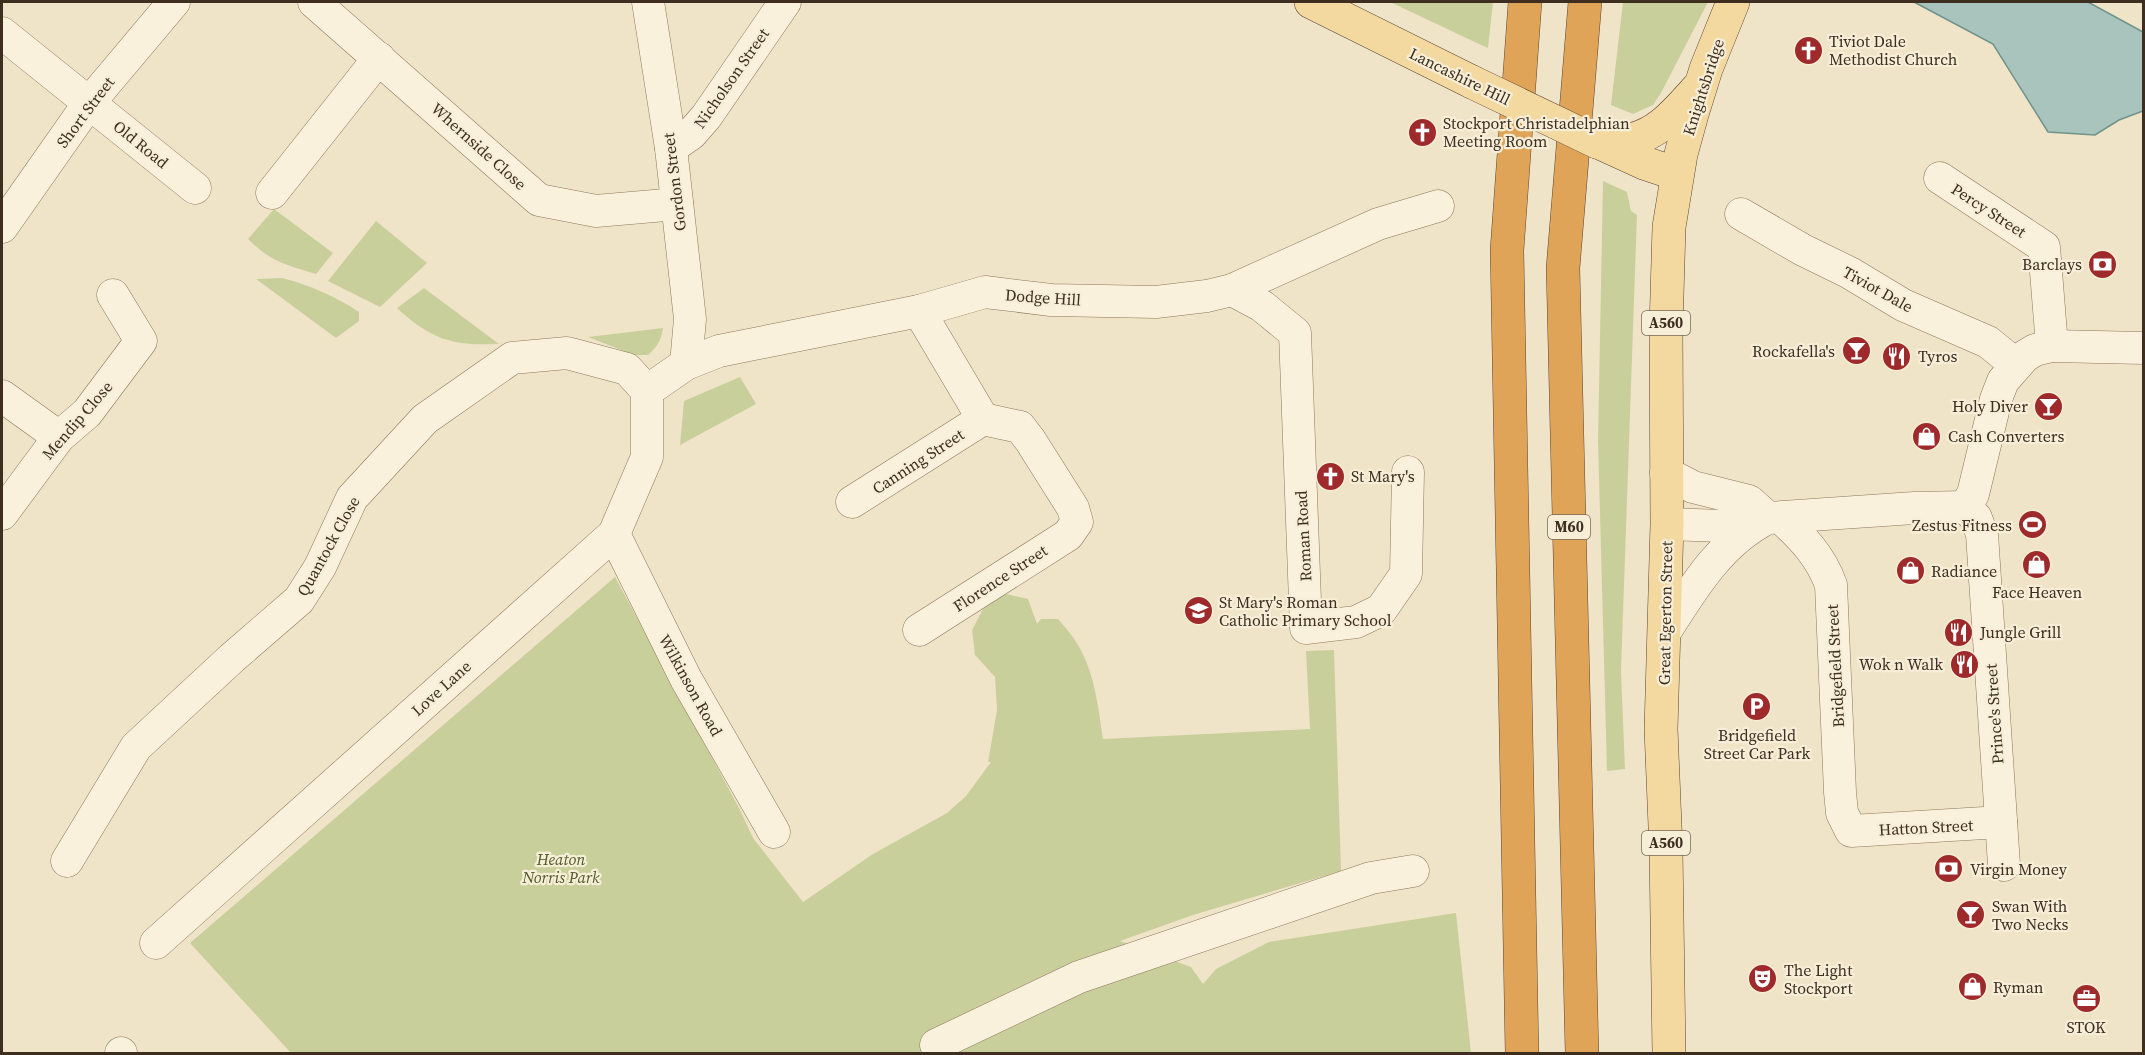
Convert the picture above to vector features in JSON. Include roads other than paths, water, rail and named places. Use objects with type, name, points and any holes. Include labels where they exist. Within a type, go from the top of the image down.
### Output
[{"type":"highway","points":[[1522,1053],[1507,250],[1525,2]]},
{"type":"highway","name":"M60","points":[[1582,1053],[1563,268],[1585,2]]},
{"type":"main road","name":"Lancashire Hill","points":[[1311,2],[1597,142],[1644,163],[1677,174]]},
{"type":"main road","name":"Knightsbridge","points":[[1677,174],[1701,84],[1733,2]]},
{"type":"main road","points":[[1597,142],[1630,140],[1646,134],[1668,121],[1701,84]]},
{"type":"main road","name":"Great Egerton Street","points":[[1669,1053],[1666,850],[1661,729],[1667,524],[1668,248],[1677,174]]},
{"type":"street","name":"Short Street","points":[[3,222],[89,103],[174,2]]},
{"type":"street","name":"Whernside Close","points":[[314,2],[539,200],[596,211],[677,204]]},
{"type":"street","name":"Gordon Street","points":[[648,2],[671,148],[690,319],[686,364]]},
{"type":"street","name":"Nicholson Street","points":[[671,148],[691,134],[706,117],[784,2]]},
{"type":"street","name":"Old Road","points":[[2,33],[195,188]]},
{"type":"street","points":[[272,193],[379,58]]},
{"type":"street","name":"Percy Street","points":[[1940,178],[2044,247],[2052,346]]},
{"type":"street","name":"Dodge Hill","points":[[647,391],[686,364],[719,351],[918,311],[985,292],[1051,300],[1156,302],[1207,296],[1232,290],[1378,224],[1438,206]]},
{"type":"street","name":"Tiviot Dale","points":[[1741,214],[1803,250],[1850,273],[1903,305],[1988,342],[2015,364]]},
{"type":"street","name":"Roman Road","points":[[1232,290],[1262,306],[1295,333],[1306,628],[1356,622],[1381,610],[1400,583],[1406,573],[1408,472]]},
{"type":"street","name":"Mendip Close","points":[[2,514],[59,437],[87,413],[141,341],[113,295]]},
{"type":"street","points":[[918,311],[984,419]]},
{"type":"street","points":[[1667,524],[1766,521],[1914,508],[1965,507],[1973,494],[1996,399],[2003,381],[2015,364],[2035,350],[2052,346],[2144,348]]},
{"type":"street","name":"Quantock Close","points":[[67,861],[136,747],[299,600],[320,567],[352,498],[425,419],[512,358],[567,352],[627,369],[647,391]]},
{"type":"street","name":"Love Lane","points":[[156,943],[614,534],[647,457],[647,391]]},
{"type":"street","points":[[2,396],[59,437]]},
{"type":"street","name":"Canning Street","points":[[852,502],[984,419]]},
{"type":"street","name":"Florence Street","points":[[919,630],[1068,535],[1077,522],[1073,508],[1020,427],[984,419]]},
{"type":"street","name":"Bridgefield Street","points":[[1666,473],[1693,487],[1749,501],[1766,521],[1803,538],[1826,569],[1831,585],[1842,813],[1851,831]]},
{"type":"street","name":"Prince's Street","points":[[1965,507],[1976,518],[1982,534],[2004,865]]},
{"type":"street","points":[[1665,632],[1690,592],[1717,556],[1766,521]]},
{"type":"street","name":"Wilkinson Road","points":[[614,534],[686,680],[774,832]]},
{"type":"street","name":"Hatton Street","points":[[1851,831],[2001,822]]},
{"type":"street","points":[[936,1045],[1079,977],[1371,878],[1413,871]]},
{"type":"water","points":[[1914,2],[2088,2],[2143,32],[2143,111],[2119,120],[2095,135],[2048,132],[1993,44]]},
{"type":"place","name":"Tiviot Dale Methodist Church","points":[[1808,50]]},
{"type":"place","name":"Stockport Christadelphian Meeting Room","points":[[1422,132]]},
{"type":"place","name":"Barclays","points":[[2103,264]]},
{"type":"place","name":"Rockafella's","points":[[1856,351]]},
{"type":"place","name":"Tyros","points":[[1897,356]]},
{"type":"place","name":"Holy Diver","points":[[2049,406]]},
{"type":"place","name":"Cash Converters","points":[[1927,436]]},
{"type":"place","name":"St Mary's","points":[[1330,476]]},
{"type":"place","name":"Zestus Fitness","points":[[2033,525]]},
{"type":"place","name":"Face Heaven","points":[[2037,564]]},
{"type":"place","name":"Radiance","points":[[1910,571]]},
{"type":"place","name":"St Mary's Roman Catholic Primary School","points":[[1198,611]]},
{"type":"place","name":"Jungle Grill","points":[[1959,632]]},
{"type":"place","name":"Wok n Walk","points":[[1964,664]]},
{"type":"place","name":"Bridgefield Street Car Park","points":[[1757,707]]},
{"type":"place","name":"Virgin Money","points":[[1949,869]]},
{"type":"place","name":"Swan With Two Necks","points":[[1971,915]]},
{"type":"place","name":"The Light Stockport","points":[[1763,979]]},
{"type":"place","name":"Ryman","points":[[1972,987]]},
{"type":"place","name":"STOK","points":[[2086,999]]},
{"type":"park label","name":"Heaton Norris Park","points":[[561,868]]}]
